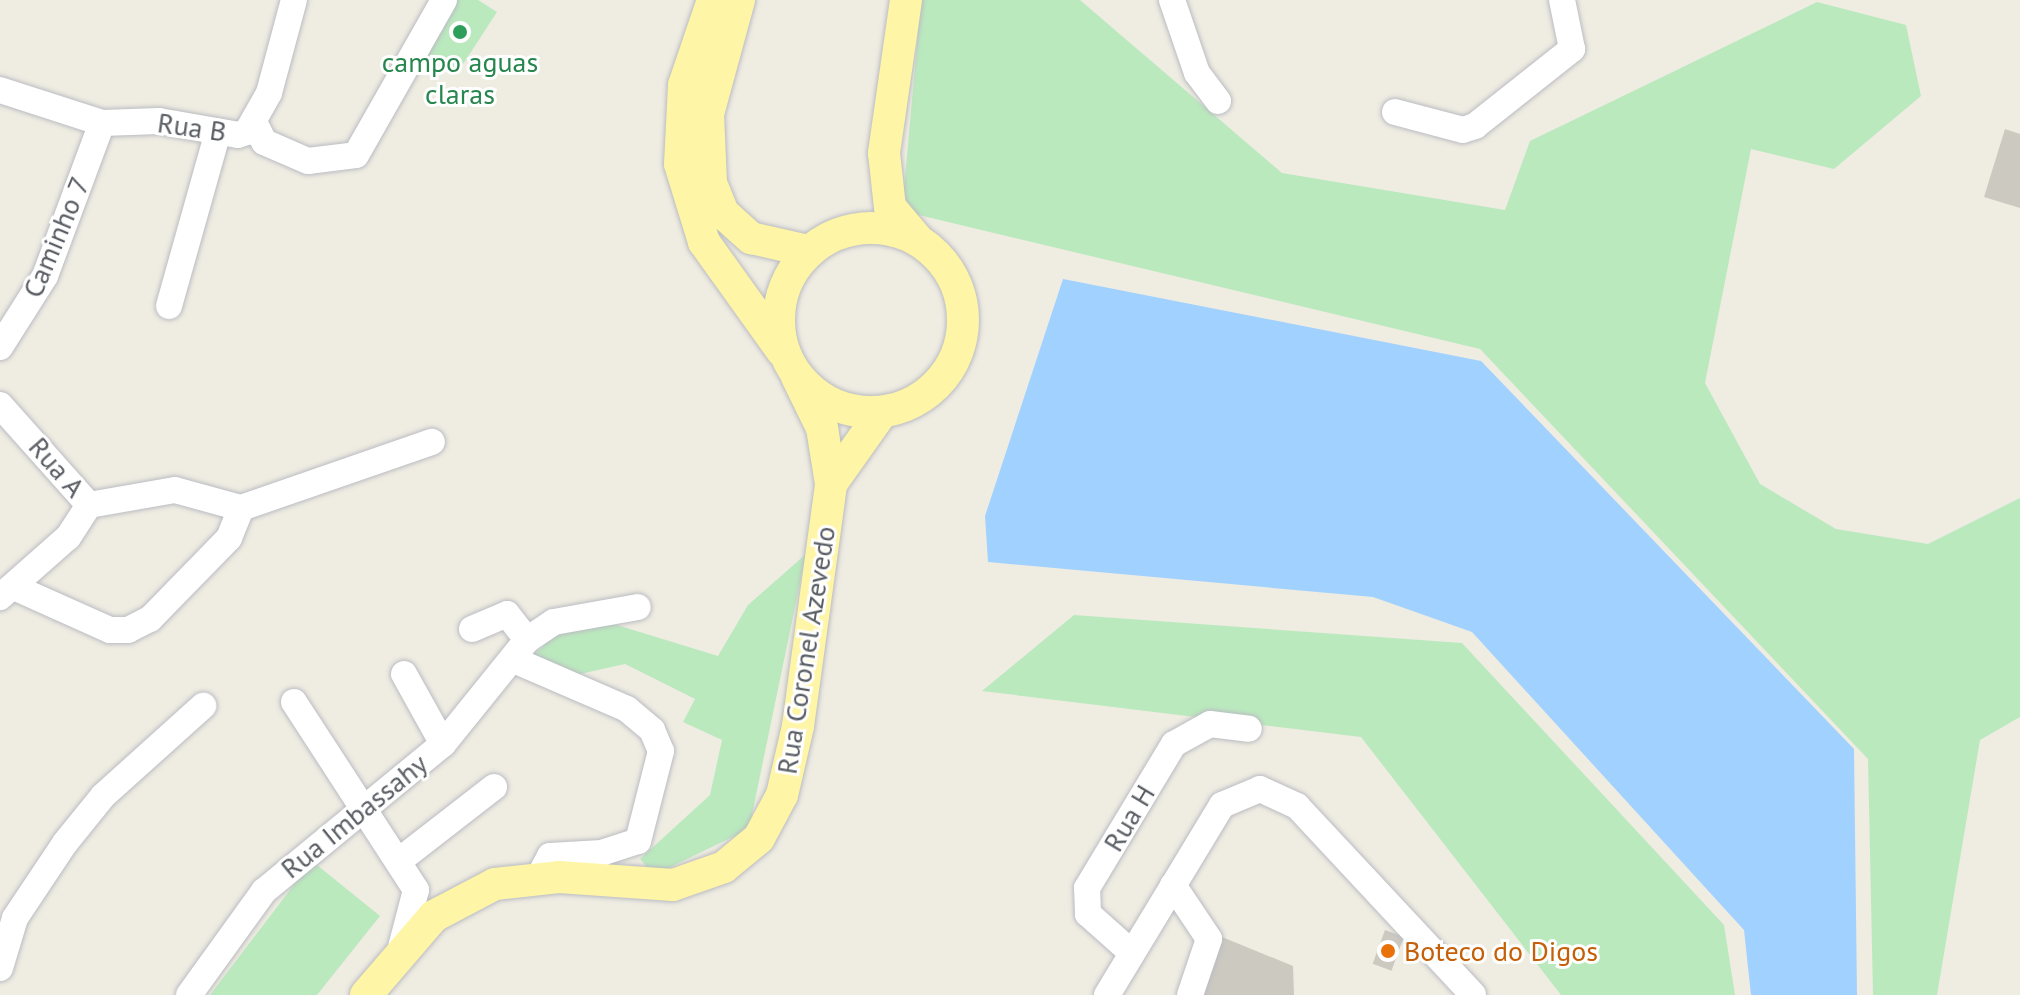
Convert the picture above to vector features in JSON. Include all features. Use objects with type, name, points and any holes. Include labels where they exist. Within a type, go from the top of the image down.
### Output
[{"type":"main road","points":[[713,0],[684,85],[680,164],[704,242],[791,365],[822,428],[831,484]]},
{"type":"main road","points":[[739,0],[708,114],[711,183],[723,213],[751,238],[822,243],[891,229],[917,239]]},
{"type":"main road","points":[[884,153],[890,207],[952,276],[963,326],[952,362],[928,392],[882,412],[835,406],[791,365],[781,298],[822,243],[863,206],[884,153],[906,0]]},
{"type":"main road","points":[[831,484],[882,412]]},
{"type":"main road","name":"Rua Coronel Azevedo","points":[[384,979],[453,904],[495,884],[539,877],[673,885],[724,867],[759,838],[782,795],[798,726],[831,484]]},
{"type":"street","name":"Rua B","points":[[0,90],[102,123],[159,121],[238,135],[254,122],[281,58],[294,0]]},
{"type":"street","points":[[254,122],[264,142],[308,161],[356,155],[444,0]]},
{"type":"street","points":[[1172,0],[1197,73],[1218,101]]},
{"type":"street","points":[[1395,112],[1475,126],[1572,49],[1562,0]]},
{"type":"street","name":"Caminho 7","points":[[0,347],[45,276],[102,123]]},
{"type":"street","points":[[169,306],[218,132]]},
{"type":"street","name":"Rua A","points":[[0,405],[89,505],[8,592]]},
{"type":"street","points":[[89,505],[175,490],[241,508],[432,442]]},
{"type":"street","points":[[8,592],[110,630],[128,630],[150,619],[229,538],[241,508]]},
{"type":"street","name":"Rua Imbassahy","points":[[189,995],[264,891],[365,812],[443,744],[520,650],[554,622],[638,607]]},
{"type":"street","points":[[472,629],[507,614],[520,650],[627,709],[652,730],[661,751],[638,841],[602,853],[550,856],[539,877]]},
{"type":"street","points":[[404,674],[443,744]]},
{"type":"street","points":[[294,702],[400,860],[417,897],[384,979]]},
{"type":"street","points":[[0,968],[15,918],[65,843],[103,796],[203,706]]},
{"type":"street","name":"Rua H","points":[[1132,953],[1088,914],[1087,888],[1174,744],[1210,724],[1249,729]]},
{"type":"street","points":[[400,860],[494,787]]},
{"type":"street","points":[[1107,995],[1222,805],[1244,792],[1277,794],[1297,806],[1473,995]]},
{"type":"street","points":[[1173,885],[1209,939],[1190,995]]},
{"type":"green space","name":"campo aguas claras","points":[[455,0],[478,0],[497,12],[456,75],[424,53]]},
{"type":"green space","points":[[921,0],[1080,0],[1282,173],[1505,210],[1530,141],[1817,2],[1906,25],[1921,96],[1834,169],[1751,149],[1705,383],[1760,484],[1836,529],[1928,544],[2020,498],[2020,717],[1980,740],[1937,995],[1873,995],[1868,759],[1480,349],[902,211]]},
{"type":"green space","points":[[806,554],[749,829],[654,875],[640,859],[710,795],[722,740],[683,722],[695,699],[625,664],[580,674],[530,659],[566,624],[617,625],[718,656],[748,605]]},
{"type":"green space","points":[[1074,615],[1462,643],[1724,925],[1735,995],[1561,995],[1361,737],[982,691]]},
{"type":"green space","points":[[312,861],[380,916],[317,995],[210,995]]},
{"type":"water","points":[[1063,279],[1481,361],[1854,749],[1857,995],[1751,995],[1744,930],[1472,632],[1373,597],[988,562],[985,516]]},
{"type":"building","points":[[2005,129],[2020,134],[2020,208],[1984,197]]},
{"type":"building","name":"Boteco do Digos","points":[[1385,930],[1404,937],[1391,971],[1373,964]]},
{"type":"building","points":[[1222,937],[1293,966],[1294,995],[1198,995]]},
{"type":"place","name":"campo aguas claras","points":[[460,32]]},
{"type":"place","name":"Boteco do Digos","points":[[1388,951]]}]
